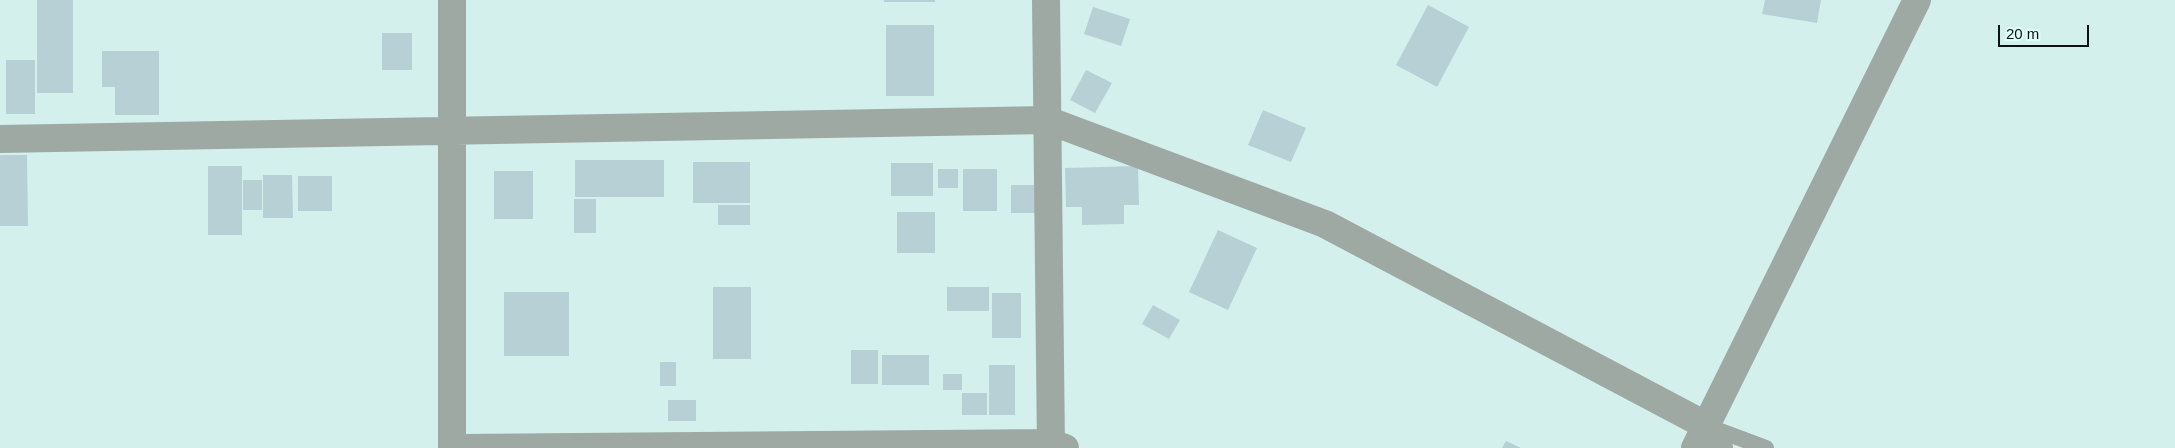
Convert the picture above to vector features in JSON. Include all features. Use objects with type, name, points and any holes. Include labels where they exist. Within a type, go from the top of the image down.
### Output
[{"type":"street","points":[[452,0],[452,448]]},
{"type":"street","points":[[461,448],[1055,446],[1046,0]]},
{"type":"street","points":[[0,139],[1047,120],[1325,224],[1707,440],[1917,0]]},
{"type":"lane","points":[[1707,440],[1766,448]]},
{"type":"building","points":[[37,0],[73,0],[73,93],[37,93]]},
{"type":"building","points":[[884,0],[935,0],[935,2],[884,2]]},
{"type":"building","points":[[1765,0],[1821,0],[1817,23],[1762,14]]},
{"type":"building","points":[[1428,5],[1469,27],[1437,87],[1396,65]]},
{"type":"building","points":[[1093,7],[1130,19],[1121,46],[1084,34]]},
{"type":"building","points":[[886,25],[934,25],[934,96],[886,96]]},
{"type":"building","points":[[382,33],[412,33],[412,70],[382,70]]},
{"type":"building","points":[[102,51],[159,51],[159,115],[115,115],[115,87],[102,87]]},
{"type":"building","points":[[6,60],[35,60],[35,114],[6,114]]},
{"type":"building","points":[[1086,70],[1112,83],[1095,113],[1070,100]]},
{"type":"building","points":[[1263,110],[1306,128],[1291,162],[1248,145]]},
{"type":"building","points":[[0,155],[27,155],[28,226],[0,226]]},
{"type":"building","points":[[575,160],[664,160],[664,197],[575,197]]},
{"type":"building","points":[[693,162],[750,162],[750,203],[693,203]]},
{"type":"building","points":[[891,163],[933,163],[933,196],[891,196]]},
{"type":"building","points":[[208,166],[242,166],[242,235],[208,235]]},
{"type":"building","points":[[1138,166],[1139,205],[1124,205],[1124,224],[1082,225],[1082,207],[1066,207],[1065,168]]},
{"type":"building","points":[[938,169],[958,169],[958,188],[938,188]]},
{"type":"building","points":[[963,169],[997,169],[997,211],[963,211]]},
{"type":"building","points":[[494,171],[533,171],[533,219],[494,219]]},
{"type":"building","points":[[263,175],[292,175],[293,218],[263,218]]},
{"type":"building","points":[[298,176],[332,176],[332,211],[298,211]]},
{"type":"building","points":[[243,180],[262,180],[262,210],[243,210]]},
{"type":"building","points":[[1011,185],[1039,185],[1039,213],[1011,213]]},
{"type":"building","points":[[574,199],[596,199],[596,233],[574,233]]},
{"type":"building","points":[[718,205],[750,205],[750,225],[718,225]]},
{"type":"building","points":[[897,212],[935,212],[935,253],[897,253]]},
{"type":"building","points":[[1218,230],[1257,248],[1228,310],[1189,292]]},
{"type":"building","points":[[713,287],[751,287],[751,359],[713,359]]},
{"type":"building","points":[[947,287],[989,287],[989,311],[947,311]]},
{"type":"building","points":[[504,292],[569,292],[569,356],[504,356]]},
{"type":"building","points":[[992,293],[1021,293],[1021,338],[992,338]]},
{"type":"building","points":[[1153,305],[1180,320],[1169,339],[1142,324]]},
{"type":"building","points":[[851,350],[878,350],[878,384],[851,384]]},
{"type":"building","points":[[882,355],[929,355],[929,385],[882,385]]},
{"type":"building","points":[[660,362],[676,362],[676,386],[660,386]]},
{"type":"building","points":[[989,365],[1015,365],[1015,415],[989,415]]},
{"type":"building","points":[[943,374],[962,374],[962,390],[943,390]]},
{"type":"building","points":[[962,393],[987,393],[987,415],[962,415]]},
{"type":"building","points":[[668,400],[696,400],[696,421],[668,421]]},
{"type":"building","points":[[1506,441],[1521,448],[1502,448]]}]
